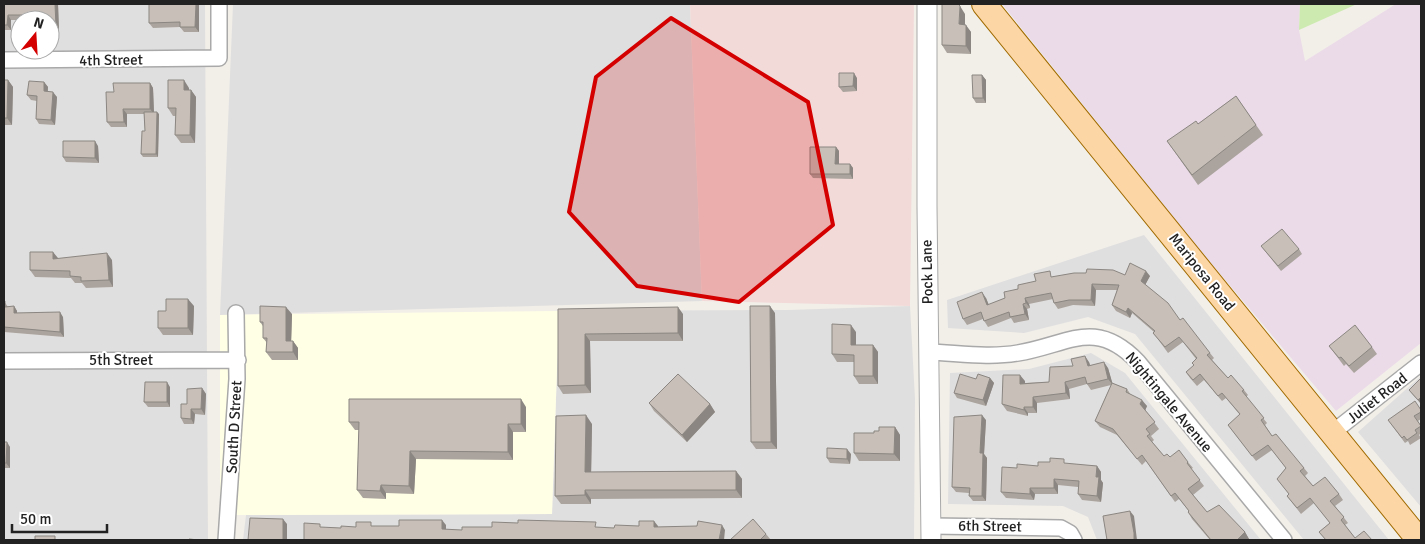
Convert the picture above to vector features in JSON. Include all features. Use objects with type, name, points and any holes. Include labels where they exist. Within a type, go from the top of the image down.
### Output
[{"type":"main road","name":"Mariposa Road","points":[[984,4],[1419,540]]},
{"type":"street","name":"4th Street","points":[[4,60],[219,58],[219,4]]},
{"type":"street","name":"Pock Lane","points":[[927,4],[926,206],[931,533]]},
{"type":"street","name":"South D Street","points":[[226,540],[238,360],[236,313]]},
{"type":"street","name":"Nightingale Avenue","points":[[929,352],[990,355],[1017,353],[1069,338],[1092,336],[1105,338],[1120,345],[1138,362],[1284,540]]},
{"type":"street","name":"5th Street","points":[[4,361],[238,360]]},
{"type":"street","name":"Juliet Road","points":[[1332,433],[1421,363]]},
{"type":"street","name":"6th Street","points":[[931,533],[1061,528],[1070,532],[1074,540]]},
{"type":"highlighted area","points":[[671,18],[808,102],[833,225],[739,302],[637,286],[569,212],[596,77]]},
{"type":"shaded area","points":[[4,4],[205,4],[208,540],[4,540]]},
{"type":"shaded area","points":[[233,4],[690,4],[702,301],[220,315]]},
{"type":"shaded area","points":[[690,4],[914,4],[910,306],[702,301]]},
{"type":"shaded area","points":[[1002,4],[1300,4],[1299,30],[1305,61],[1396,4],[1421,4],[1421,343],[1336,411],[1205,256]]},
{"type":"shaded area","points":[[1144,235],[1389,540],[1304,540],[1135,334],[1088,317],[1024,333],[948,328],[947,300]]},
{"type":"shaded area","points":[[910,306],[915,399],[914,540],[243,540],[246,515],[552,514],[559,311],[788,310]]},
{"type":"shaded area","points":[[559,311],[552,514],[220,515],[220,315]]},
{"type":"shaded area","points":[[1091,353],[1125,373],[1261,540],[1097,540],[1088,517],[1063,506],[948,504],[950,373],[1029,369]]},
{"type":"shaded area","points":[[1421,376],[1421,507],[1358,432]]},
{"type":"green space","points":[[1300,4],[1357,4],[1299,30]]},
{"type":"building","points":[[4,4],[55,4],[55,10],[10,10],[7,25],[4,25]]},
{"type":"building","points":[[149,4],[196,4],[195,27],[180,27],[180,22],[149,23]]},
{"type":"building","points":[[942,4],[958,4],[960,6],[959,24],[966,25],[966,46],[942,45]]},
{"type":"building","points":[[839,73],[854,73],[853,86],[839,87]]},
{"type":"building","points":[[972,75],[982,75],[983,98],[973,98]]},
{"type":"building","points":[[4,80],[8,80],[7,118],[4,118]]},
{"type":"building","points":[[168,80],[184,80],[184,90],[191,90],[190,135],[175,135],[176,108],[168,108]]},
{"type":"building","points":[[29,81],[44,82],[44,91],[53,92],[51,120],[36,119],[37,96],[27,95]]},
{"type":"building","points":[[113,83],[150,83],[150,109],[123,109],[124,122],[107,122],[106,92],[114,92]]},
{"type":"building","points":[[1236,96],[1256,125],[1192,175],[1167,141],[1196,121],[1198,124]]},
{"type":"building","points":[[144,112],[157,112],[156,154],[141,154],[142,131],[145,131]]},
{"type":"building","points":[[63,141],[95,141],[95,158],[63,157]]},
{"type":"building","points":[[810,147],[836,147],[835,164],[850,164],[850,174],[810,174]]},
{"type":"building","points":[[1282,229],[1299,249],[1278,266],[1261,246]]},
{"type":"building","points":[[30,252],[53,252],[53,259],[107,253],[109,280],[81,281],[81,277],[70,276],[70,271],[30,270]]},
{"type":"building","points":[[1130,263],[1146,271],[1141,281],[1168,303],[1180,320],[1183,318],[1210,353],[1207,355],[1228,378],[1231,375],[1244,390],[1242,391],[1264,418],[1261,420],[1272,436],[1276,434],[1304,468],[1300,471],[1313,486],[1325,477],[1339,494],[1330,501],[1344,517],[1341,520],[1355,538],[1364,531],[1372,540],[1326,540],[1319,532],[1330,523],[1310,498],[1297,508],[1287,496],[1289,494],[1277,479],[1286,468],[1268,445],[1252,456],[1228,425],[1240,414],[1222,393],[1218,396],[1200,374],[1193,380],[1186,372],[1194,365],[1192,363],[1197,358],[1179,337],[1165,347],[1153,333],[1155,331],[1128,308],[1126,312],[1112,305],[1119,285],[1092,284],[1091,300],[1069,300],[1054,303],[1051,293],[1025,298],[1026,303],[1023,304],[1025,314],[1010,317],[1009,312],[984,321],[981,312],[963,319],[957,302],[982,292],[987,305],[1005,298],[1004,292],[1018,289],[1018,285],[1036,281],[1034,274],[1050,271],[1051,277],[1086,273],[1087,269],[1113,270],[1125,275]]},
{"type":"building","points":[[166,299],[188,299],[188,328],[158,328],[158,311],[166,311]]},
{"type":"building","points":[[4,301],[5,307],[14,306],[14,313],[60,312],[60,332],[4,327]]},
{"type":"building","points":[[260,306],[286,307],[286,341],[293,341],[293,352],[266,352],[267,338],[263,338]]},
{"type":"building","points":[[750,306],[770,306],[771,442],[751,442]]},
{"type":"building","points":[[678,307],[678,333],[585,334],[585,385],[558,386],[558,309]]},
{"type":"building","points":[[832,324],[851,325],[851,345],[873,345],[873,376],[854,376],[854,355],[832,354]]},
{"type":"building","points":[[1355,325],[1372,347],[1349,366],[1329,346]]},
{"type":"building","points":[[1085,356],[1088,366],[1104,362],[1108,379],[1087,384],[1085,377],[1065,382],[1066,393],[1033,397],[1033,407],[1024,407],[1024,410],[1002,404],[1003,375],[1020,375],[1020,384],[1049,382],[1050,367],[1073,366],[1071,359]]},
{"type":"building","points":[[678,374],[710,404],[682,435],[649,403]]},
{"type":"building","points":[[960,374],[976,379],[978,374],[990,378],[983,400],[954,393]]},
{"type":"building","points":[[1420,379],[1421,397],[1418,400],[1409,390]]},
{"type":"building","points":[[145,382],[167,382],[167,402],[144,402]]},
{"type":"building","points":[[1112,383],[1127,389],[1126,392],[1142,400],[1140,404],[1155,422],[1146,429],[1150,434],[1147,436],[1164,456],[1167,454],[1170,457],[1179,450],[1200,480],[1188,489],[1207,512],[1219,505],[1245,532],[1237,540],[1211,540],[1175,493],[1171,496],[1142,455],[1137,459],[1113,429],[1095,421]]},
{"type":"building","points":[[202,388],[201,409],[191,409],[191,419],[181,418],[181,404],[187,404],[187,389]]},
{"type":"building","points":[[349,399],[521,399],[521,424],[508,424],[508,452],[410,451],[409,486],[381,485],[380,491],[357,490],[359,422],[349,422]]},
{"type":"building","points":[[1415,401],[1421,412],[1414,416],[1421,426],[1415,430],[1417,433],[1407,440],[1404,436],[1402,438],[1388,420]]},
{"type":"building","points":[[586,415],[585,472],[736,471],[736,490],[585,490],[585,495],[555,496],[556,416]]},
{"type":"building","points":[[982,415],[980,453],[983,453],[982,496],[969,496],[970,488],[952,487],[954,417]]},
{"type":"building","points":[[879,427],[895,427],[894,454],[854,453],[854,433],[874,433],[874,431],[879,431]]},
{"type":"building","points":[[4,442],[7,442],[6,463],[4,463]]},
{"type":"building","points":[[827,448],[847,449],[847,459],[827,458]]},
{"type":"building","points":[[1050,458],[1064,459],[1064,463],[1097,466],[1096,477],[1099,477],[1097,496],[1078,494],[1079,481],[1054,479],[1054,488],[1030,488],[1030,494],[1001,492],[1002,467],[1017,468],[1017,464],[1038,466],[1038,462],[1050,462]]},
{"type":"building","points":[[1130,511],[1134,540],[1107,540],[1103,516]]},
{"type":"building","points":[[250,518],[283,519],[283,540],[248,540]]},
{"type":"building","points":[[753,519],[766,534],[760,540],[730,540]]},
{"type":"building","points":[[399,520],[442,520],[442,529],[462,530],[462,527],[492,527],[492,522],[518,523],[518,520],[596,522],[595,527],[614,528],[615,525],[639,526],[639,521],[654,521],[654,527],[697,526],[698,521],[722,525],[719,540],[304,540],[304,523],[320,524],[320,527],[341,528],[341,526],[356,527],[356,522],[371,522],[371,526],[399,526]]},
{"type":"building","points":[[35,536],[55,536],[55,540],[35,540]]}]
